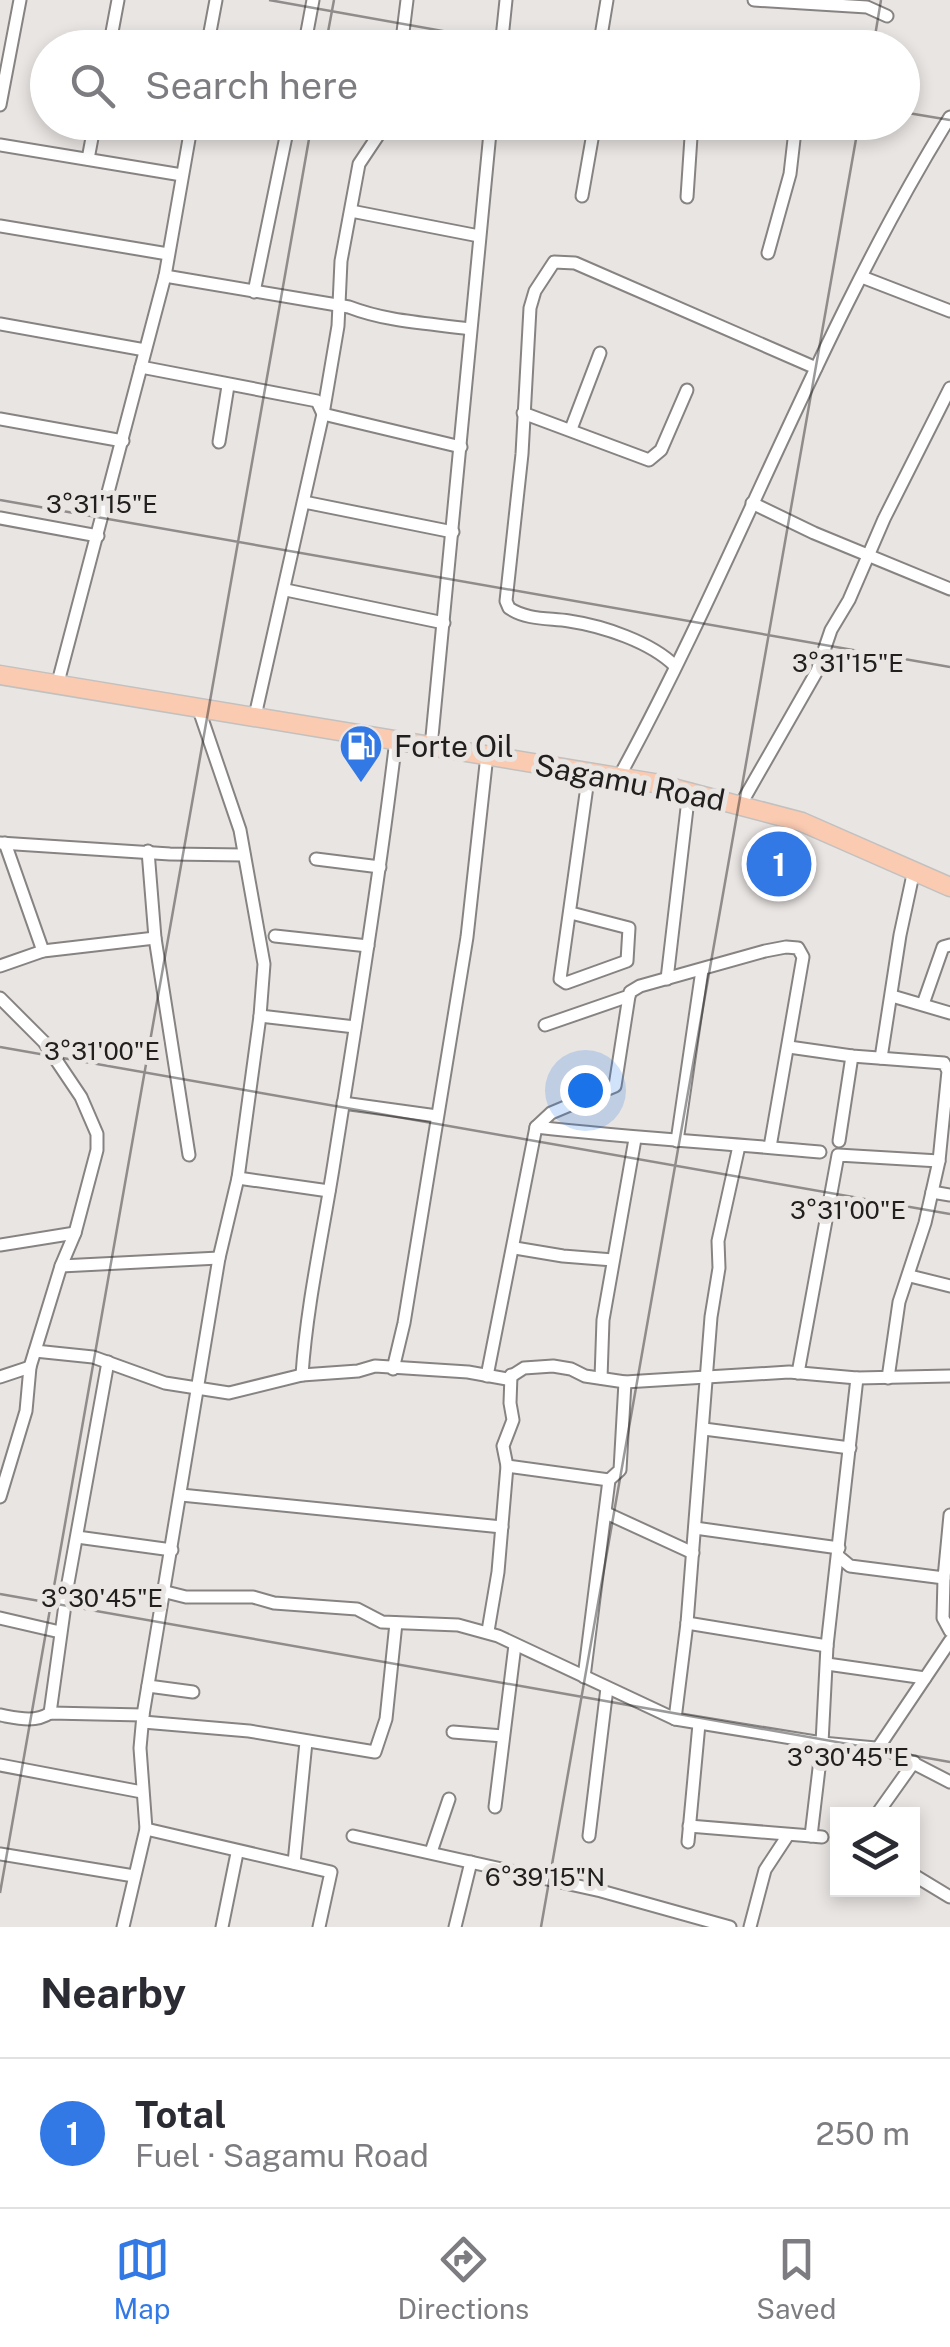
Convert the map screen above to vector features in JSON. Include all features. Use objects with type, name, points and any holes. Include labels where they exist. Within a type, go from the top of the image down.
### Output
[{"type":"highway","name":"Sagamu Road","points":[[0,675],[689,791],[802,822],[950,887]]},
{"type":"street","points":[[0,106],[20,0]]},
{"type":"street","points":[[112,30],[118,0]]},
{"type":"street","points":[[210,30],[216,0]]},
{"type":"street","points":[[307,30],[312,0]]},
{"type":"street","points":[[403,30],[407,0]]},
{"type":"street","points":[[502,30],[506,0]]},
{"type":"street","points":[[602,30],[606,0]]},
{"type":"street","points":[[754,0],[867,7],[887,16]]},
{"type":"street","points":[[619,777],[816,368],[950,118]]},
{"type":"street","points":[[88,159],[92,140]]},
{"type":"street","points":[[57,686],[165,276],[189,140]]},
{"type":"street","points":[[254,292],[285,140]]},
{"type":"street","points":[[255,716],[286,590],[335,352],[341,261],[361,159],[374,140]]},
{"type":"street","points":[[430,747],[489,140]]},
{"type":"street","points":[[582,196],[592,140]]},
{"type":"street","points":[[687,196],[691,140]]},
{"type":"street","points":[[768,253],[790,174],[794,140]]},
{"type":"street","points":[[0,145],[182,174]]},
{"type":"street","points":[[351,211],[480,236]]},
{"type":"street","points":[[0,226],[168,254]]},
{"type":"street","points":[[675,666],[663,654],[590,625],[533,618],[509,608],[506,601],[522,454],[533,295],[554,262],[575,262],[816,368]]},
{"type":"street","points":[[165,276],[338,305],[373,316],[470,329]]},
{"type":"street","points":[[862,277],[950,312]]},
{"type":"street","points":[[0,324],[145,350]]},
{"type":"street","points":[[571,429],[600,354]]},
{"type":"street","points":[[141,367],[317,401],[323,414]]},
{"type":"street","points":[[219,442],[228,386]]},
{"type":"street","points":[[741,804],[817,671],[831,630],[950,388]]},
{"type":"street","points":[[523,413],[643,459],[654,459],[687,390]]},
{"type":"street","points":[[323,414],[461,447]]},
{"type":"street","points":[[0,419],[123,441]]},
{"type":"street","points":[[304,502],[453,532]]},
{"type":"street","points":[[752,503],[950,589]]},
{"type":"street","points":[[0,518],[98,536]]},
{"type":"street","points":[[286,590],[444,623]]},
{"type":"street","points":[[663,654],[682,652]]},
{"type":"street","points":[[123,1927],[146,1829],[140,1748],[143,1718],[219,1258],[238,1178],[260,1016],[263,948],[226,783],[198,707]]},
{"type":"street","points":[[302,1375],[312,1282],[330,1192],[396,740]]},
{"type":"street","points":[[393,1369],[466,937],[487,756]]},
{"type":"street","points":[[570,913],[629,928],[627,960],[562,982],[570,913],[589,772]]},
{"type":"street","points":[[667,979],[689,791]]},
{"type":"street","points":[[44,952],[2,843],[244,854]]},
{"type":"street","points":[[148,851],[155,938],[188,1155]]},
{"type":"street","points":[[316,859],[380,867]]},
{"type":"street","points":[[881,1058],[914,870]]},
{"type":"street","points":[[275,936],[368,946]]},
{"type":"street","points":[[0,966],[44,952],[155,938]]},
{"type":"street","points":[[923,1004],[943,947],[950,946]]},
{"type":"street","points":[[488,1376],[536,1127],[551,1113],[615,1086],[629,996],[634,988],[775,949],[798,948],[802,957],[770,1147]]},
{"type":"street","points":[[677,1141],[702,970]]},
{"type":"street","points":[[545,1025],[629,996]]},
{"type":"street","points":[[892,996],[950,1014]]},
{"type":"street","points":[[0,998],[44,1042],[81,1097],[97,1134],[97,1150],[75,1233],[60,1266],[30,1367],[26,1411],[0,1497]]},
{"type":"street","points":[[260,1016],[355,1027]]},
{"type":"street","points":[[789,1047],[944,1063],[948,1074],[946,1133],[910,1276],[899,1302],[888,1378]]},
{"type":"street","points":[[839,1141],[852,1056]]},
{"type":"street","points":[[343,1103],[438,1116]]},
{"type":"street","points":[[536,1127],[635,1139],[820,1152]]},
{"type":"street","points":[[601,1378],[603,1320],[635,1139]]},
{"type":"street","points":[[675,1719],[719,1268],[718,1241],[739,1146]]},
{"type":"street","points":[[798,1373],[838,1154],[939,1162]]},
{"type":"street","points":[[238,1178],[330,1192]]},
{"type":"street","points":[[932,1192],[950,1195]]},
{"type":"street","points":[[0,1245],[75,1233]]},
{"type":"street","points":[[515,1248],[613,1260]]},
{"type":"street","points":[[60,1266],[219,1258]]},
{"type":"street","points":[[910,1276],[950,1286]]},
{"type":"street","points":[[36,1350],[74,1354],[152,1379],[229,1393],[302,1375],[375,1366],[507,1380],[524,1368],[553,1366],[625,1382],[798,1373],[857,1378],[950,1376]]},
{"type":"street","points":[[50,1712],[60,1632],[108,1362]]},
{"type":"street","points":[[0,1376],[30,1367]]},
{"type":"street","points":[[488,1631],[507,1466],[503,1446],[513,1420],[511,1375]]},
{"type":"street","points":[[689,1826],[816,1836],[827,1646],[857,1378]]},
{"type":"street","points":[[584,1677],[609,1480],[620,1470],[625,1382]]},
{"type":"street","points":[[704,1429],[850,1448]]},
{"type":"street","points":[[507,1466],[609,1480]]},
{"type":"street","points":[[182,1496],[502,1527]]},
{"type":"street","points":[[606,1512],[692,1553]]},
{"type":"street","points":[[950,1515],[943,1618],[950,1631]]},
{"type":"street","points":[[694,1528],[838,1552],[850,1566],[944,1578]]},
{"type":"street","points":[[78,1536],[172,1550]]},
{"type":"street","points":[[836,1577],[850,1566]]},
{"type":"street","points":[[166,1592],[186,1597],[253,1597],[274,1604],[357,1608],[372,1617],[396,1623],[458,1625],[488,1631],[675,1719],[878,1748],[950,1782]]},
{"type":"street","points":[[0,1618],[60,1632]]},
{"type":"street","points":[[0,1715],[38,1719],[50,1712],[143,1718],[375,1752],[386,1719],[396,1623]]},
{"type":"street","points":[[687,1623],[827,1646]]},
{"type":"street","points":[[878,1748],[950,1641]]},
{"type":"street","points":[[495,1807],[514,1645]]},
{"type":"street","points":[[828,1664],[925,1678]]},
{"type":"street","points":[[148,1686],[193,1692]]},
{"type":"street","points":[[589,1836],[606,1688]]},
{"type":"street","points":[[688,1842],[699,1724]]},
{"type":"street","points":[[453,1732],[504,1736]]},
{"type":"street","points":[[294,1863],[306,1742]]},
{"type":"street","points":[[882,1807],[914,1762]]},
{"type":"street","points":[[0,1765],[142,1792]]},
{"type":"street","points":[[431,1852],[449,1799]]},
{"type":"street","points":[[146,1829],[331,1872],[319,1927]]},
{"type":"street","points":[[353,1836],[601,1891],[683,1921],[730,1927]]},
{"type":"street","points":[[750,1927],[766,1870],[788,1836]]},
{"type":"street","points":[[222,1927],[237,1853]]},
{"type":"street","points":[[0,1854],[134,1876]]},
{"type":"street","points":[[455,1927],[471,1862]]},
{"type":"street","points":[[920,1879],[950,1897]]},
{"type":"place","name":"Forte Oil","points":[[361,784]]},
{"type":"place","name":"Total","points":[[779,864]]}]
